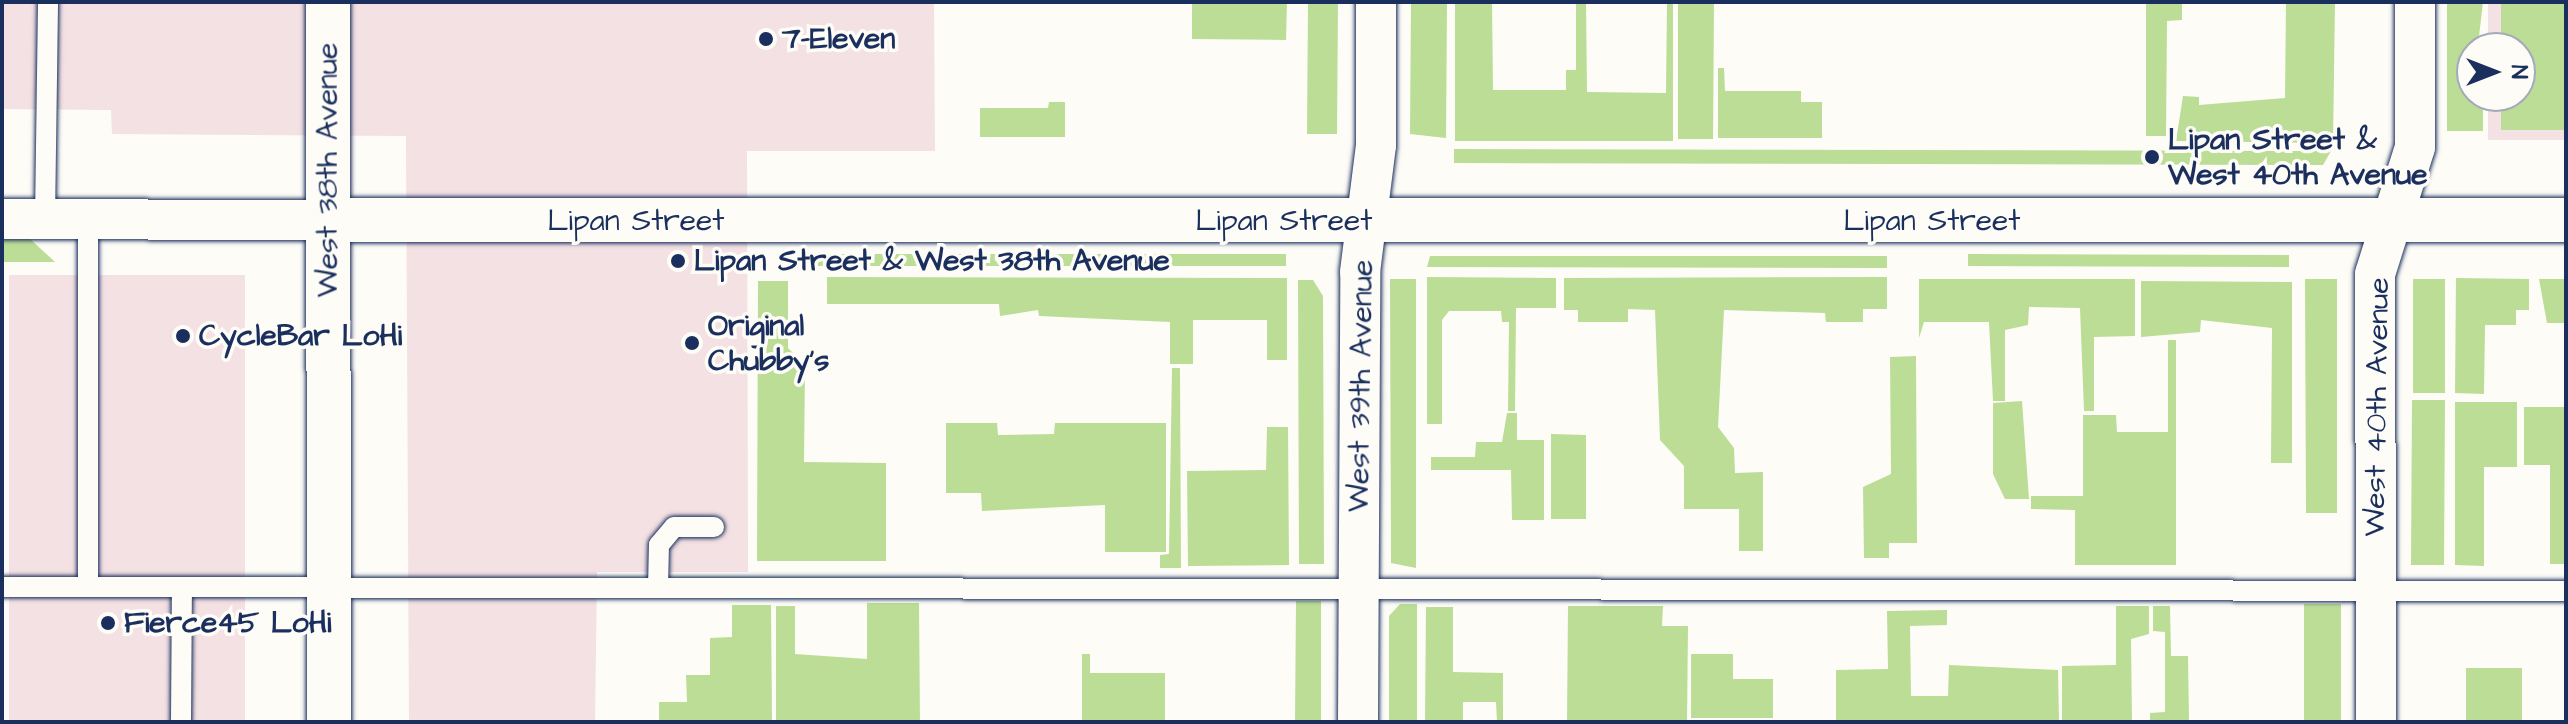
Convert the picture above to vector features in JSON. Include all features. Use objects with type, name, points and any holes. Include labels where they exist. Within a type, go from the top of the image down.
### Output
[{"type":"street","name":"West 38th Avenue","points":[[328,2],[329,722]]},
{"type":"street","name":"West 39th Avenue","points":[[1358,722],[1366,221],[1376,145],[1376,2]]},
{"type":"street","name":"West 40th Avenue","points":[[2376,722],[2375,274],[2415,147],[2415,2]]},
{"type":"street","name":"Lipan Street","points":[[2,219],[2566,220]]},
{"type":"lane","points":[[45,219],[48,2]]},
{"type":"lane","points":[[88,219],[88,587]]},
{"type":"lane","points":[[658,588],[659,545],[674,527],[714,527]]},
{"type":"lane","points":[[2,587],[2566,591]]},
{"type":"lane","points":[[181,722],[182,587]]},
{"type":"shaded area","points":[[2,2],[934,2],[935,151],[747,151],[748,572],[597,572],[595,722],[409,722],[406,136],[112,134],[111,110],[2,109]]},
{"type":"shaded area","points":[[2488,2],[2566,2],[2566,140],[2488,140],[2488,112],[2536,112],[2536,32],[2488,32]]},
{"type":"shaded area","points":[[9,275],[245,275],[245,722],[9,722]]},
{"type":"green space","points":[[1192,2],[1287,2],[1286,40],[1192,39]]},
{"type":"green space","points":[[1308,2],[1338,2],[1337,134],[1307,134]]},
{"type":"green space","points":[[1411,2],[1447,2],[1446,138],[1410,134]]},
{"type":"green space","points":[[1455,2],[1492,2],[1493,90],[1566,90],[1566,70],[1576,70],[1576,2],[1586,2],[1587,92],[1666,93],[1667,2],[1673,2],[1673,141],[1455,141]]},
{"type":"green space","points":[[1678,2],[1714,2],[1713,139],[1678,139]]},
{"type":"green space","points":[[2146,2],[2182,2],[2182,20],[2167,21],[2166,136],[2146,136]]},
{"type":"green space","points":[[2286,2],[2335,2],[2333,143],[2176,141],[2183,96],[2199,97],[2199,105],[2285,98]]},
{"type":"green space","points":[[2447,2],[2483,2],[2479,32],[2456,32],[2456,112],[2483,112],[2483,131],[2447,131]]},
{"type":"green space","points":[[2501,2],[2566,2],[2566,130],[2501,130],[2501,112],[2536,112],[2536,32],[2501,32]]},
{"type":"green space","points":[[1718,68],[1724,68],[1725,91],[1801,91],[1801,102],[1822,102],[1822,138],[1718,138]]},
{"type":"green space","points":[[1049,102],[1065,102],[1065,137],[980,137],[980,108],[1048,108]]},
{"type":"green space","points":[[1454,149],[2331,151],[2323,165],[1454,163]]},
{"type":"green space","points":[[2,238],[29,238],[55,262],[2,262]]},
{"type":"green space","points":[[809,254],[1286,254],[1286,266],[809,266]]},
{"type":"green space","points":[[1968,254],[2289,255],[2289,267],[1968,266]]},
{"type":"green space","points":[[1430,256],[1887,256],[1887,268],[1427,267]]},
{"type":"green space","points":[[827,277],[1287,278],[1287,360],[1267,360],[1267,320],[1193,320],[1193,364],[1170,364],[1170,322],[1039,316],[1038,310],[1000,316],[999,304],[827,304]]},
{"type":"green space","points":[[1427,277],[1556,278],[1556,308],[1516,308],[1515,411],[1508,411],[1509,322],[1502,322],[1501,311],[1449,311],[1442,320],[1442,424],[1427,424]]},
{"type":"green space","points":[[1887,277],[1887,309],[1863,309],[1863,322],[1826,322],[1825,313],[1724,310],[1718,427],[1734,448],[1735,473],[1763,472],[1763,551],[1739,551],[1739,509],[1684,509],[1684,466],[1660,440],[1655,310],[1628,309],[1628,322],[1578,322],[1578,310],[1564,310],[1564,278]]},
{"type":"green space","points":[[2456,278],[2529,279],[2529,310],[2516,310],[2516,325],[2485,325],[2484,394],[2455,393]]},
{"type":"green space","points":[[1390,279],[1416,279],[1416,568],[1391,563]]},
{"type":"green space","points":[[1919,279],[2135,279],[2135,336],[2094,337],[2094,411],[2084,411],[2080,308],[2029,307],[2028,325],[2005,330],[2005,401],[1993,401],[1989,322],[1924,322],[1919,338]]},
{"type":"green space","points":[[2305,279],[2337,279],[2337,513],[2306,513]]},
{"type":"green space","points":[[2413,279],[2445,279],[2445,393],[2413,393]]},
{"type":"green space","points":[[2539,279],[2566,279],[2566,323],[2547,323]]},
{"type":"green space","points":[[1298,280],[1313,280],[1323,296],[1324,564],[1299,564]]},
{"type":"green space","points":[[758,281],[788,281],[788,348],[805,365],[804,462],[886,463],[886,561],[757,561]]},
{"type":"green space","points":[[2141,281],[2292,282],[2292,463],[2271,463],[2272,328],[2201,320],[2200,332],[2141,337]]},
{"type":"green space","points":[[2168,340],[2176,340],[2176,565],[2075,565],[2075,510],[2031,509],[2031,496],[2083,496],[2083,415],[2116,415],[2117,432],[2168,432]]},
{"type":"green space","points":[[1916,356],[1917,543],[1889,543],[1889,558],[1864,558],[1863,487],[1891,474],[1890,357]]},
{"type":"green space","points":[[1172,368],[1180,368],[1181,568],[1160,568],[1160,555],[1169,554]]},
{"type":"green space","points":[[2412,400],[2445,400],[2444,565],[2411,565]]},
{"type":"green space","points":[[2022,401],[2029,499],[2005,499],[1993,474],[1993,403]]},
{"type":"green space","points":[[2455,402],[2517,402],[2517,467],[2484,467],[2484,566],[2455,565]]},
{"type":"green space","points":[[2524,407],[2566,407],[2566,564],[2550,564],[2550,465],[2524,465]]},
{"type":"green space","points":[[1507,413],[1517,413],[1517,440],[1544,440],[1544,520],[1512,520],[1511,470],[1431,470],[1431,457],[1475,457],[1476,442],[1502,442]]},
{"type":"green space","points":[[946,423],[997,423],[998,435],[1054,434],[1055,423],[1166,423],[1166,552],[1105,552],[1105,505],[982,511],[981,493],[946,493]]},
{"type":"green space","points":[[1267,427],[1288,427],[1289,565],[1188,566],[1187,471],[1266,470]]},
{"type":"green space","points":[[1551,434],[1586,435],[1586,519],[1551,519]]},
{"type":"green space","points":[[1296,601],[1321,601],[1321,722],[1295,722]]},
{"type":"green space","points":[[867,603],[919,603],[920,722],[776,722],[776,606],[795,606],[795,654],[867,659]]},
{"type":"green space","points":[[1400,604],[1417,604],[1417,722],[1389,722],[1389,616]]},
{"type":"green space","points":[[2304,604],[2341,604],[2341,722],[2304,722]]},
{"type":"green space","points":[[732,605],[771,605],[772,722],[659,722],[659,702],[687,702],[686,675],[710,675],[710,638],[732,637]]},
{"type":"green space","points":[[1568,606],[1663,606],[1662,626],[1688,626],[1687,722],[1567,722]]},
{"type":"green space","points":[[2116,606],[2149,606],[2149,634],[2131,639],[2132,722],[2062,722],[2062,666],[2116,665]]},
{"type":"green space","points":[[2153,606],[2170,606],[2171,656],[2188,656],[2189,722],[2150,722],[2150,713],[2165,712],[2165,632],[2153,631]]},
{"type":"green space","points":[[1426,607],[1453,607],[1453,672],[1503,673],[1503,722],[1497,722],[1496,702],[1463,702],[1463,722],[1425,722]]},
{"type":"green space","points":[[1947,610],[1947,625],[1910,626],[1911,696],[1948,696],[1949,665],[2058,670],[2059,722],[1836,722],[1836,670],[1888,669],[1887,611]]},
{"type":"green space","points":[[1082,654],[1090,654],[1090,673],[1165,673],[1165,722],[1082,722]]},
{"type":"green space","points":[[1691,654],[1733,654],[1733,679],[1773,679],[1773,718],[1691,718]]},
{"type":"green space","points":[[2466,668],[2522,668],[2522,722],[2466,722]]},
{"type":"place","name":"7-Eleven","points":[[766,39]]},
{"type":"place","name":"Lipan Street & West 40th Avenue","points":[[2152,157]]},
{"type":"place","name":"Lipan Street & West 38th Avenue","points":[[678,261]]},
{"type":"place","name":"CycleBar LoHi","points":[[183,336]]},
{"type":"place","name":"Original Chubby's","points":[[692,343]]},
{"type":"place","name":"Fierce45 LoHi","points":[[108,623]]}]
